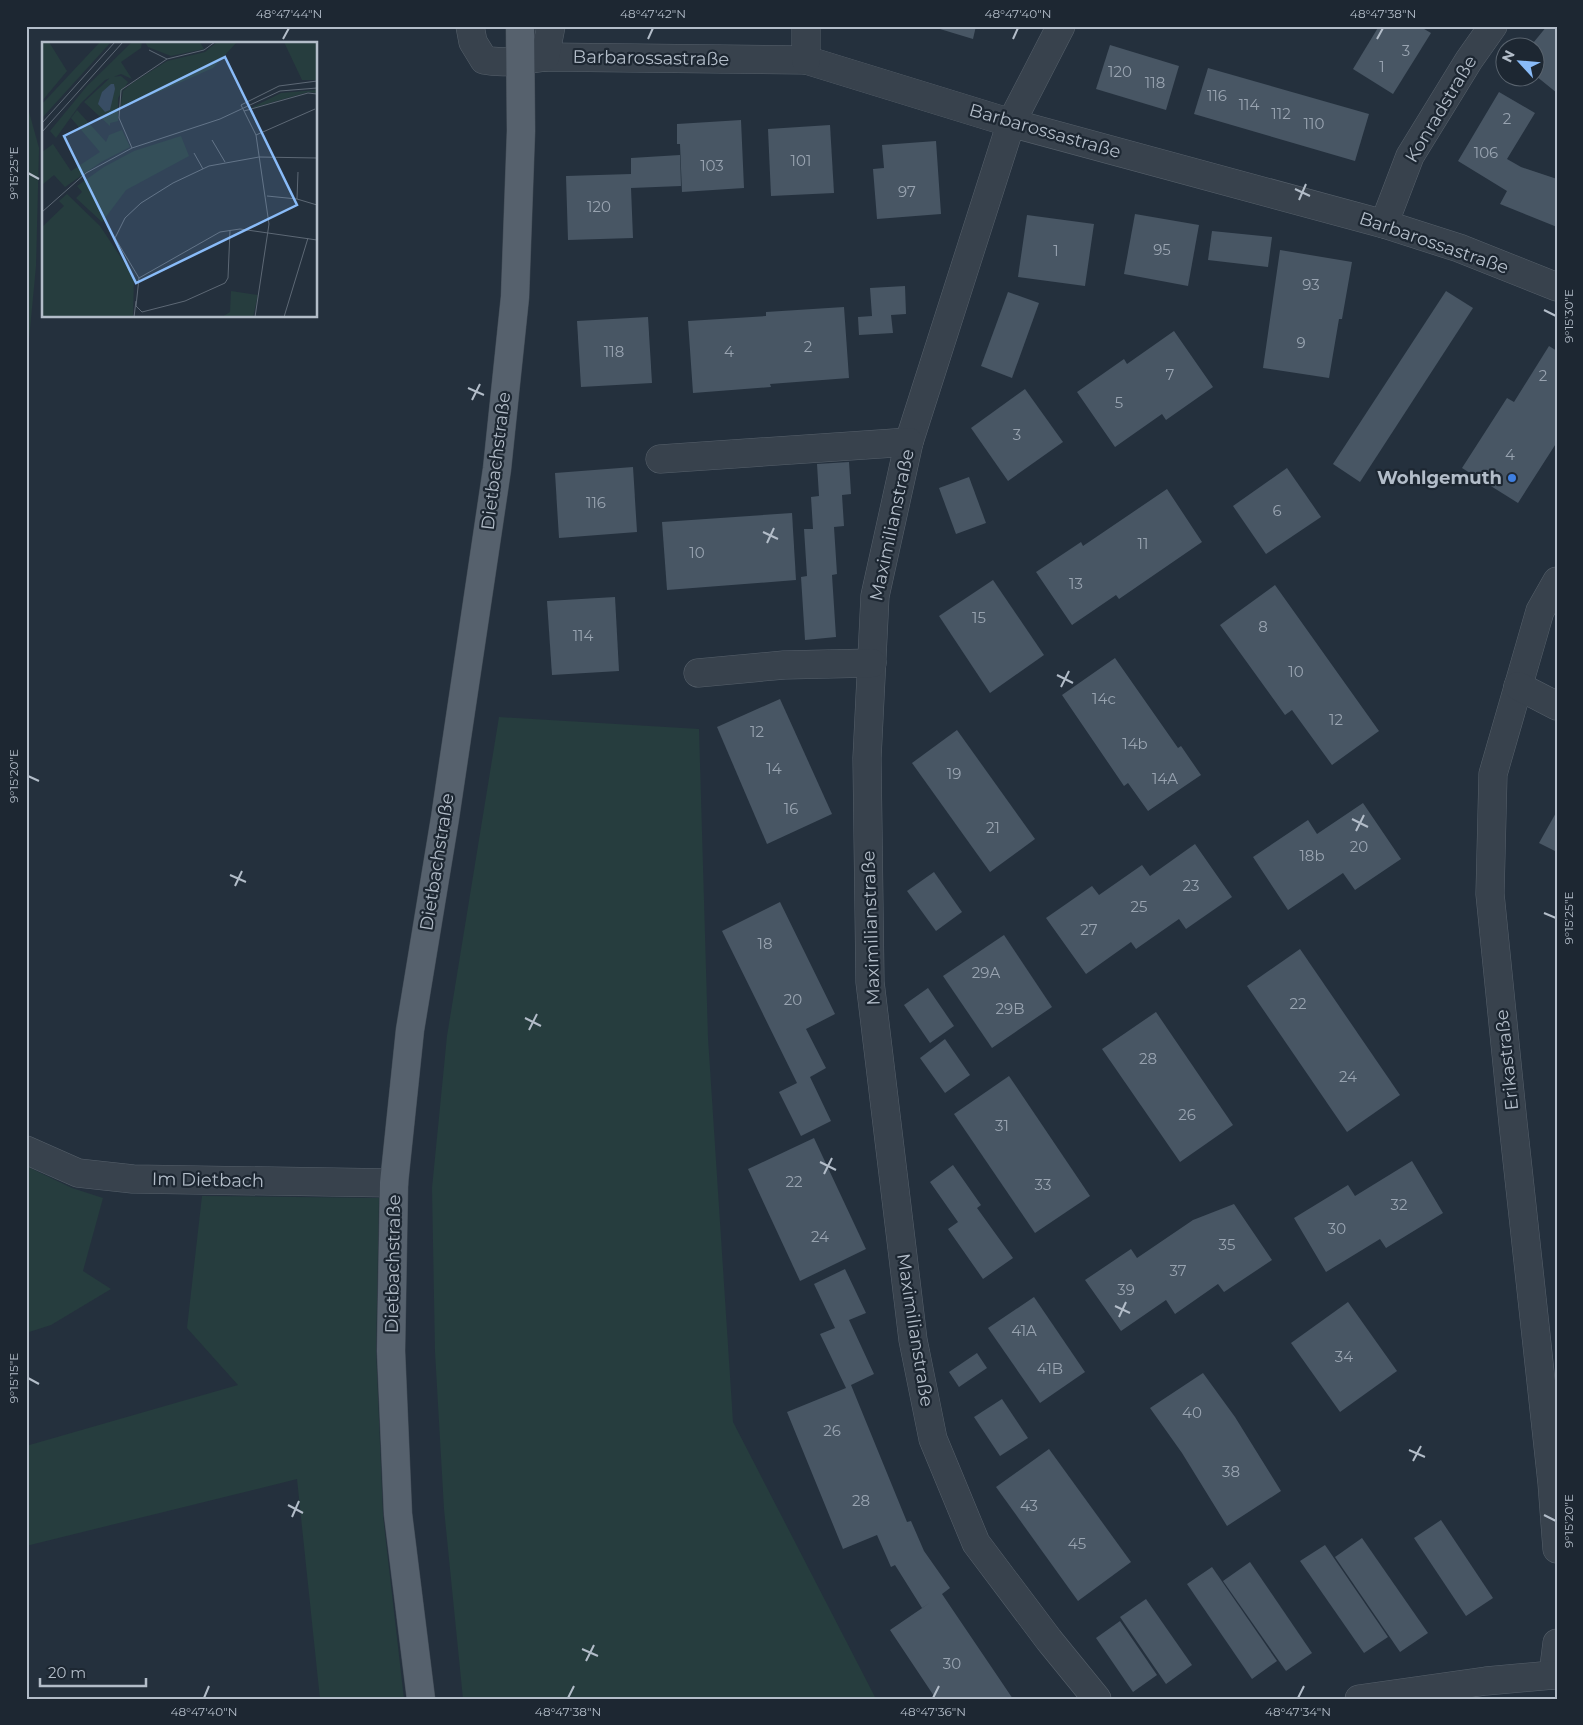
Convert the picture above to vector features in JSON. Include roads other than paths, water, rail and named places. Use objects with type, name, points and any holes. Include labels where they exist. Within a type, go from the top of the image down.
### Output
[{"type":"main road","name":"Dietbachstraße","points":[[421,1699],[398,1514],[392,1351],[394,1183],[410,1030],[445,818],[497,469],[515,297],[521,131],[533,59],[520,26]]},
{"type":"street","name":"Barbarossastraße","points":[[470,26],[473,42],[484,60],[495,62],[533,59],[806,60],[1011,123],[1384,224],[1459,248],[1557,286]]},
{"type":"street","points":[[533,59],[551,26]]},
{"type":"street","points":[[806,26],[806,60]]},
{"type":"street","name":"Maximilianstraße","points":[[1061,26],[1011,123],[909,442],[875,596],[866,758],[870,982],[913,1340],[933,1439],[976,1543],[1049,1640],[1097,1699]]},
{"type":"street","name":"Konradstraße","points":[[1384,224],[1410,156],[1469,60],[1493,26]]},
{"type":"street","points":[[660,459],[909,442]]},
{"type":"street","name":"Erikastraße","points":[[1557,581],[1540,611],[1493,774],[1490,894],[1552,1483],[1557,1549]]},
{"type":"street","points":[[698,673],[784,665],[872,662]]},
{"type":"street","points":[[1518,686],[1557,706]]},
{"type":"street","name":"Im Dietbach","points":[[26,1150],[78,1173],[133,1178],[394,1183]]},
{"type":"street","points":[[1359,1699],[1486,1681],[1555,1676],[1557,1643]]},
{"type":"place","name":"Wohlgemuth","points":[[1512,478]]}]
